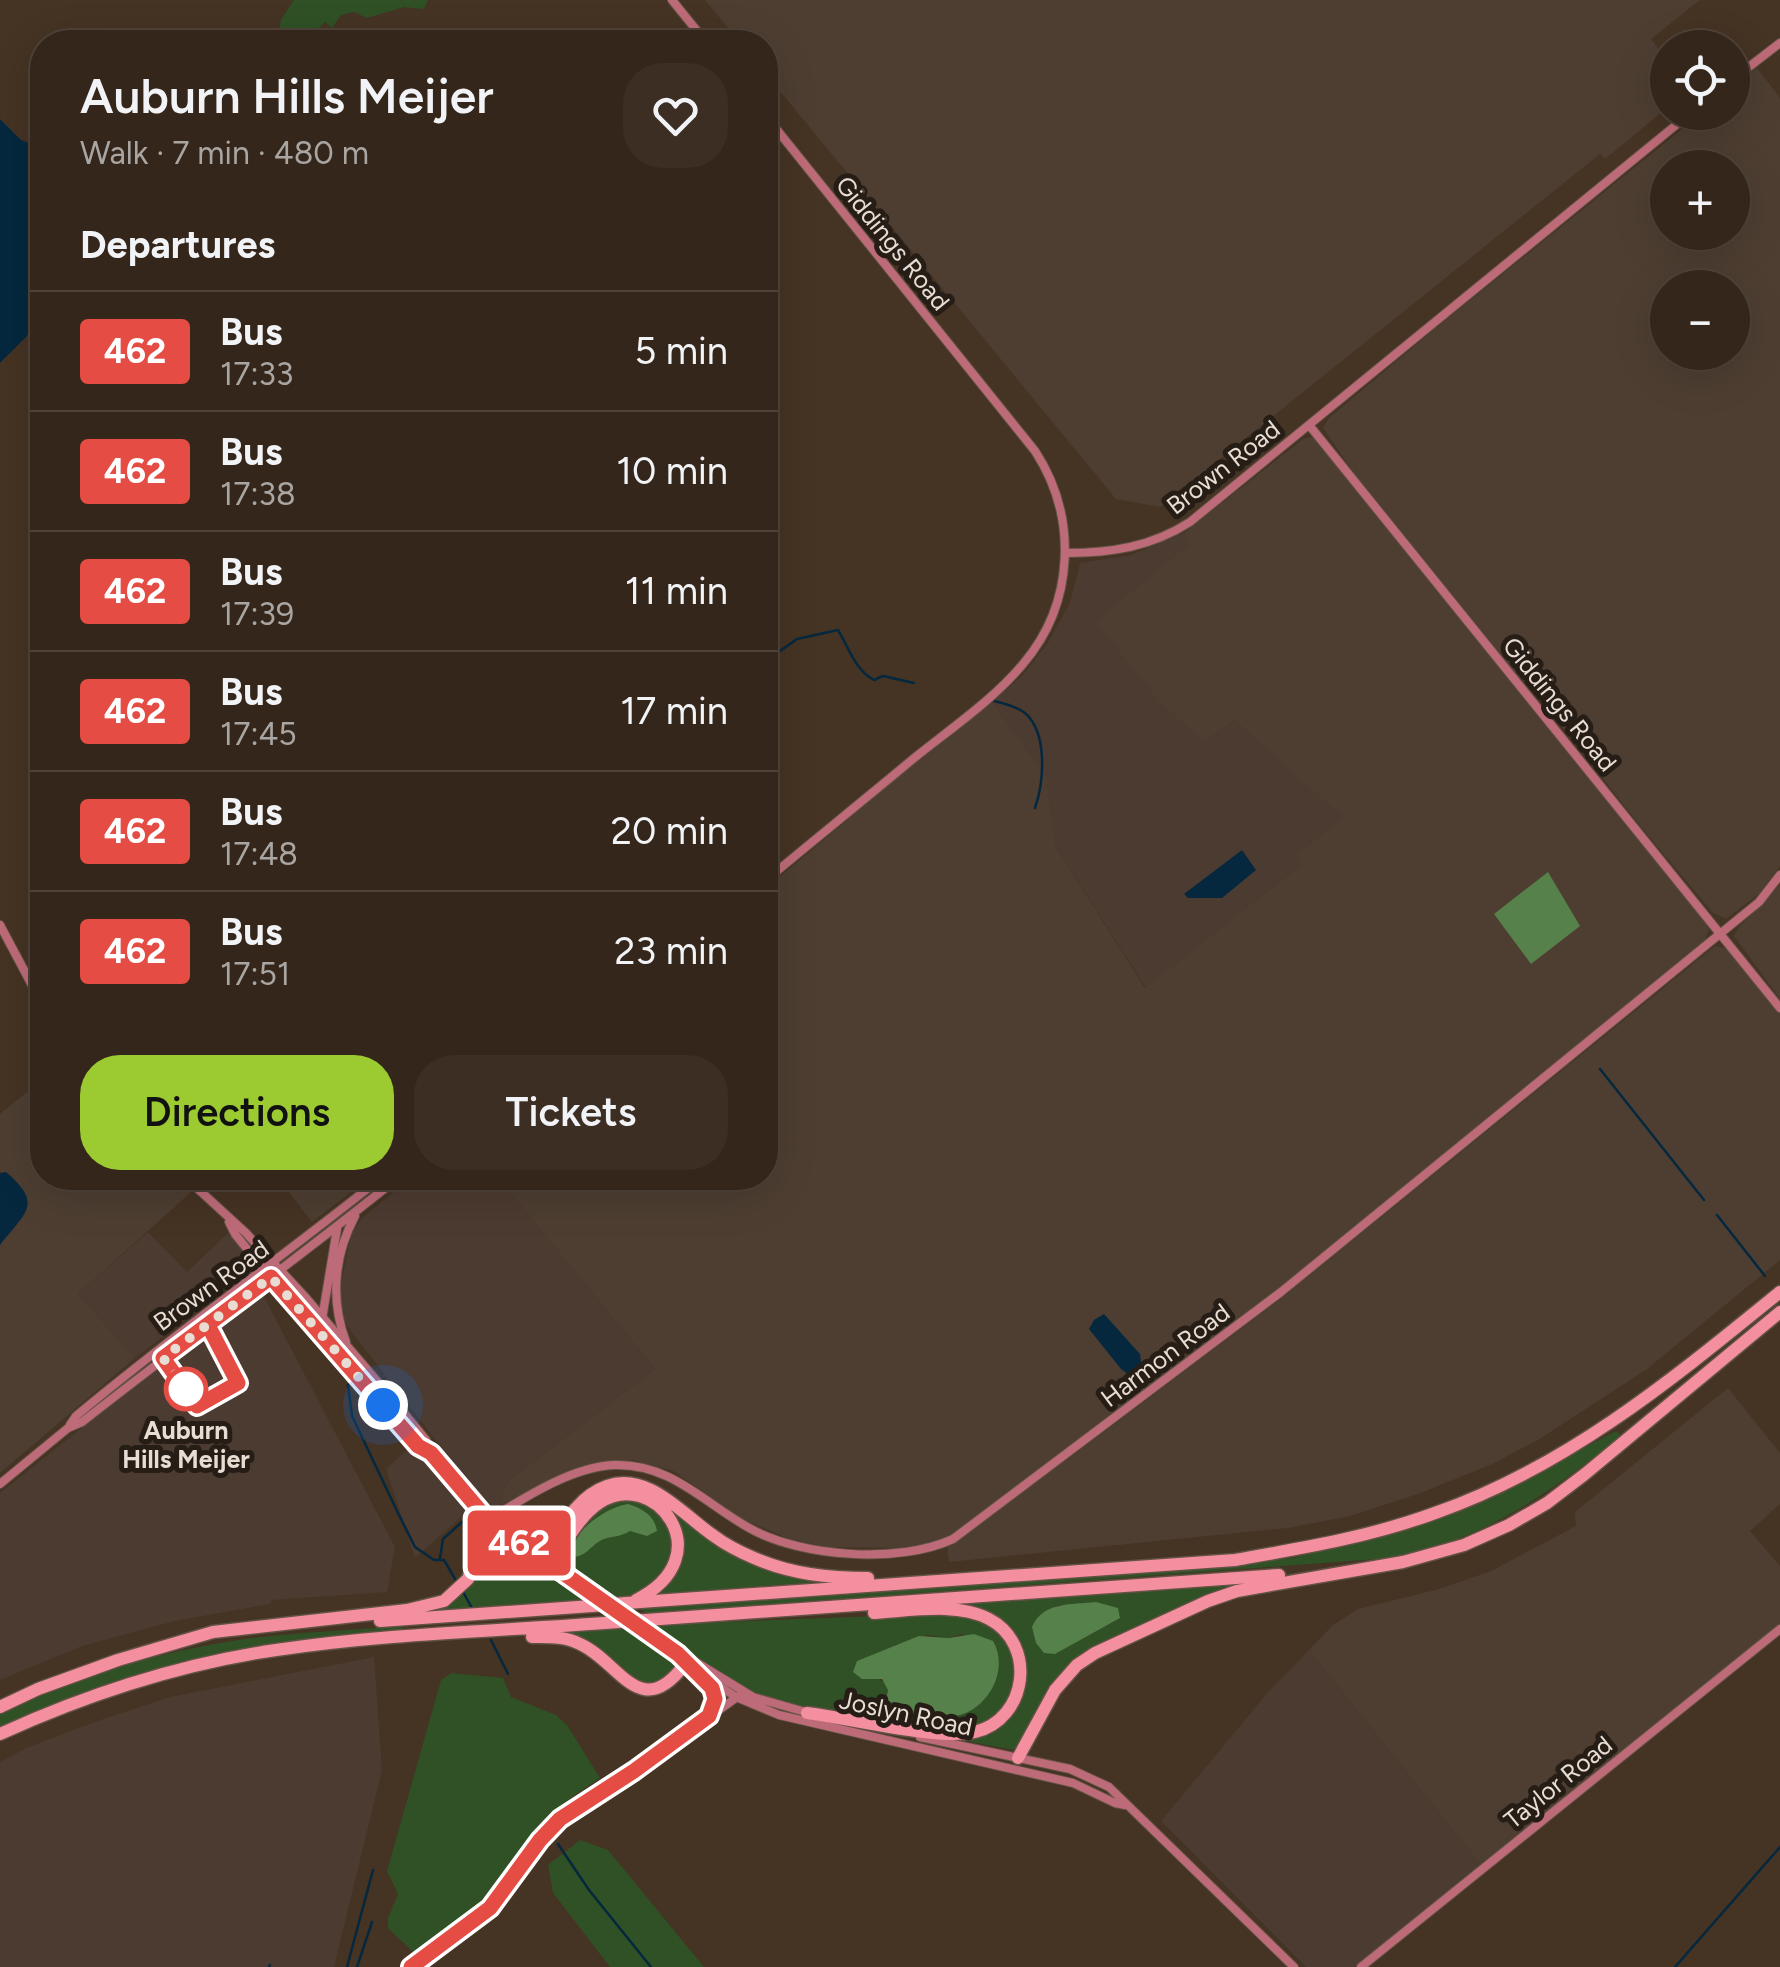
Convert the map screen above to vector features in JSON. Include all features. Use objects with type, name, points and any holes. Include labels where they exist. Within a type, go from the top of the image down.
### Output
[{"type":"highway","points":[[0,1707],[118,1660],[184,1642],[262,1630],[436,1610],[592,1606],[1234,1560],[1334,1543],[1436,1513],[1577,1446],[1680,1373],[1780,1292]]},
{"type":"highway","points":[[1018,1758],[1055,1690],[1094,1653],[1238,1591],[1403,1562],[1464,1545],[1509,1525],[1547,1503],[1780,1312]]},
{"type":"highway","points":[[546,1562],[584,1499],[606,1486],[627,1483],[648,1488],[724,1542],[780,1568],[810,1575],[910,1581]]},
{"type":"highway","points":[[546,1562],[600,1502],[622,1496],[645,1498],[670,1518],[678,1553],[665,1581],[629,1603]]},
{"type":"highway","points":[[436,1610],[468,1578],[488,1520]]},
{"type":"highway","points":[[737,1616],[1362,1569]]},
{"type":"highway","points":[[0,1734],[118,1687],[188,1668],[274,1650],[408,1636],[660,1619],[968,1612],[991,1620],[1006,1632],[1020,1661],[1021,1681],[1014,1703],[998,1721],[974,1732],[939,1733],[807,1713]]},
{"type":"highway","points":[[470,1634],[568,1639],[592,1650],[625,1682],[642,1689],[667,1683],[685,1663]]},
{"type":"main road","points":[[672,0],[696,30]]},
{"type":"main road","points":[[1750,66],[1780,43]]},
{"type":"main road","name":"Brown Road","points":[[1066,553],[1126,549],[1176,530],[1670,130]]},
{"type":"main road","name":"Giddings Road","points":[[778,132],[1035,451],[1057,497],[1066,553]]},
{"type":"main road","name":"Giddings Road","points":[[1309,425],[1780,1008]]},
{"type":"main road","points":[[778,870],[1020,668],[1041,639],[1056,607],[1066,553]]},
{"type":"main road","name":"Harmon Road","points":[[488,1520],[580,1472],[634,1466],[668,1475],[754,1530],[806,1548],[908,1552],[953,1539],[1282,1292],[1759,902],[1780,876]]},
{"type":"main road","points":[[0,925],[30,981]]},
{"type":"main road","name":"Joslyn Road","points":[[199,1190],[322,1316],[488,1520],[685,1663],[740,1695],[798,1720],[1062,1780],[1125,1805]]},
{"type":"main road","name":"Brown Road","points":[[277,1267],[367,1190]]},
{"type":"main road","name":"Brown Road","points":[[68,1428],[76,1416],[222,1300],[338,1226],[383,1190]]},
{"type":"main road","points":[[325,1339],[322,1316],[338,1226],[346,1206]]},
{"type":"main road","points":[[347,1346],[334,1299],[345,1239],[363,1206]]},
{"type":"main road","name":"Joslyn Road","points":[[228,1218],[235,1234],[325,1339],[418,1446],[431,1453]]},
{"type":"main road","name":"Brown Road","points":[[0,1484],[268,1273]]},
{"type":"main road","points":[[163,1358],[166,1347],[222,1300]]},
{"type":"main road","points":[[156,1350],[163,1358]]},
{"type":"main road","points":[[114,1397],[154,1357],[156,1350]]},
{"type":"main road","name":"Taylor Road","points":[[1360,1967],[1780,1629]]},
{"type":"main road","name":"Joslyn Road","points":[[685,1663],[686,1656],[740,1695],[1070,1769],[1109,1787],[1294,1967]]},
{"type":"main road","points":[[685,1663],[712,1688],[715,1695],[709,1716]]},
{"type":"main road","points":[[411,1967],[490,1908],[560,1819],[740,1695]]},
{"type":"main road","points":[[1006,1768],[1018,1758]]},
{"type":"main road","points":[[1062,1780],[1068,1778],[1070,1769]]},
{"type":"shaded area","points":[[705,0],[1700,0],[1662,30],[1650,30],[1650,122],[1605,159],[1600,154],[1160,507],[1116,499],[778,89],[778,30],[730,30]]},
{"type":"shaded area","points":[[1757,68],[1780,98],[1780,866],[1760,893],[1726,919],[1713,913],[1641,827],[1352,470],[1323,428],[1329,418],[1437,327],[1650,155],[1650,250],[1750,250],[1750,150],[1656,150],[1681,130],[1750,130],[1750,74]]},
{"type":"shaded area","points":[[1312,437],[1333,459],[1651,851],[1705,922],[1709,929],[1705,940],[1253,1310],[949,1536],[896,1548],[828,1547],[789,1539],[745,1520],[673,1471],[633,1460],[588,1465],[500,1505],[507,1482],[655,1369],[508,1190],[778,1190],[778,878],[905,772],[992,702],[1046,775],[1056,847],[1145,988],[1302,864],[1297,855],[1343,817],[1234,720],[1204,742],[1160,702],[1095,621],[1191,543],[1184,533],[1303,439]]},
{"type":"shaded area","points":[[1184,533],[1192,543],[1095,621],[1204,742],[1234,720],[1344,816],[1298,855],[1303,863],[1146,988],[1056,847],[1046,775],[992,702],[1022,676],[1047,644],[1070,603],[1080,563],[1131,555]]},
{"type":"shaded area","points":[[1780,885],[1780,999],[1734,936]]},
{"type":"shaded area","points":[[1715,946],[1726,948],[1780,1012],[1780,1260],[1647,1369],[1538,1440],[1490,1465],[1350,1516],[1288,1528],[949,1562],[947,1546],[1278,1301]]},
{"type":"shaded area","points":[[30,1090],[30,1190],[190,1193],[78,1294],[135,1358],[0,1473],[0,1114]]},
{"type":"shaded area","points":[[287,1190],[354,1190],[312,1222]]},
{"type":"shaded area","points":[[396,1190],[508,1190],[655,1369],[507,1482],[500,1505],[495,1508],[481,1499],[341,1318],[340,1289],[351,1234],[361,1219]]},
{"type":"shaded area","points":[[148,1232],[187,1272],[228,1233],[256,1265],[135,1358],[78,1294]]},
{"type":"shaded area","points":[[261,1291],[395,1547],[387,1592],[272,1600],[270,1604],[175,1621],[82,1646],[0,1680],[0,1493]]},
{"type":"shaded area","points":[[1728,1388],[1780,1453],[1780,1504],[1750,1531],[1780,1566],[1780,1624],[1481,1865],[1309,1650],[1333,1625],[1358,1609],[1439,1589],[1491,1571],[1576,1526],[1575,1512]]},
{"type":"shaded area","points":[[411,1446],[468,1511],[415,1558],[386,1469]]},
{"type":"shaded area","points":[[1309,1650],[1481,1865],[1354,1967],[1306,1967],[1161,1821],[1269,1691]]},
{"type":"shaded area","points":[[374,1657],[382,1770],[334,1967],[0,1967],[0,1762],[26,1748],[170,1697]]},
{"type":"green space","points":[[294,0],[428,0],[424,9],[404,7],[367,18],[354,12],[341,15],[332,28],[325,22],[318,30],[279,30]]},
{"type":"green space","points":[[1548,872],[1580,926],[1531,964],[1494,914]]},
{"type":"green space","points":[[1616,1431],[1620,1434],[1616,1440],[1511,1514],[1455,1540],[1391,1558],[646,1613],[640,1609],[1205,1568],[1292,1558],[1401,1531],[1489,1498]]},
{"type":"green space","points":[[609,1490],[646,1492],[710,1538],[830,1581],[654,1594],[663,1587],[678,1533],[642,1494],[580,1510]]},
{"type":"green space","points":[[614,1500],[643,1502],[659,1512],[667,1523],[672,1548],[663,1574],[653,1584],[634,1595],[609,1597],[561,1558],[588,1517]]},
{"type":"green space","points":[[628,1504],[647,1513],[657,1531],[647,1536],[630,1531],[604,1539],[573,1557],[582,1530],[609,1510]]},
{"type":"green space","points":[[491,1534],[589,1599],[432,1611],[446,1603]]},
{"type":"green space","points":[[1249,1583],[1096,1647],[1014,1750],[951,1738],[990,1729],[1024,1678],[998,1621],[907,1607]],"holes":[[[1084,1604],[1087,1636],[1055,1654],[1055,1606]]]},
{"type":"green space","points":[[1096,1602],[1118,1608],[1120,1618],[1055,1654],[1044,1653],[1036,1643],[1032,1627],[1043,1613],[1059,1606]]},
{"type":"green space","points":[[953,1613],[980,1619],[997,1629],[1013,1657],[1013,1688],[998,1716],[984,1725],[966,1729],[869,1720],[751,1691],[648,1625]],"holes":[[[963,1634],[992,1688],[966,1711],[943,1714],[888,1690],[887,1684],[877,1678],[926,1635],[949,1638]]]},
{"type":"green space","points":[[402,1626],[402,1631],[298,1642],[197,1661],[98,1689],[0,1727],[0,1713],[27,1701],[83,1679],[168,1654],[270,1636]]},
{"type":"green space","points":[[628,1626],[680,1663],[663,1682],[640,1685],[556,1633]]},
{"type":"green space","points":[[974,1634],[993,1641],[999,1666],[983,1701],[961,1715],[941,1717],[891,1710],[885,1706],[888,1690],[882,1679],[862,1679],[853,1672],[857,1661],[919,1636],[949,1638]]},
{"type":"green space","points":[[451,1673],[503,1678],[511,1697],[556,1715],[567,1725],[600,1778],[544,1823],[491,1894],[415,1954],[388,1928],[398,1894],[387,1871],[441,1680]]},
{"type":"green space","points":[[580,1840],[608,1850],[704,1967],[610,1967],[553,1893],[548,1865]]},
{"type":"water","points":[[0,119],[21,140],[30,143],[30,328],[27,336],[0,363]]},
{"type":"water","points":[[1242,850],[1256,870],[1222,898],[1188,898],[1184,894]]},
{"type":"water","points":[[6,1172],[24,1192],[27,1208],[0,1245],[0,1173]]},
{"type":"water","points":[[1104,1314],[1140,1354],[1142,1368],[1132,1377],[1089,1329]]},
{"type":"waterway","points":[[778,652],[797,639],[838,630],[867,676],[914,683]]},
{"type":"waterway","points":[[994,701],[1025,713],[1038,733],[1042,772],[1035,808]]},
{"type":"waterway","points":[[1600,1069],[1704,1200]]},
{"type":"waterway","points":[[1717,1215],[1765,1276]]},
{"type":"waterway","points":[[348,1385],[352,1416],[415,1547],[434,1560],[444,1560],[458,1584]]},
{"type":"waterway","points":[[440,1558],[443,1539],[462,1522]]},
{"type":"waterway","points":[[463,1592],[472,1608]]},
{"type":"waterway","points":[[491,1640],[508,1674]]},
{"type":"waterway","points":[[558,1844],[589,1890],[651,1967]]},
{"type":"waterway","points":[[1675,1967],[1780,1847]]},
{"type":"waterway","points":[[347,1967],[373,1870]]},
{"type":"waterway","points":[[357,1967],[372,1922]]},
{"type":"bus line","name":"462","points":[[211,1331],[238,1383],[197,1406],[163,1358],[271,1277],[483,1515],[678,1654],[715,1695],[709,1716],[560,1819],[490,1908],[411,1967]]},
{"type":"place","name":"Auburn Hills Meijer","points":[[186,1389]]},
{"type":"route","points":[[186,1389],[163,1358],[271,1277],[383,1405]]}]
